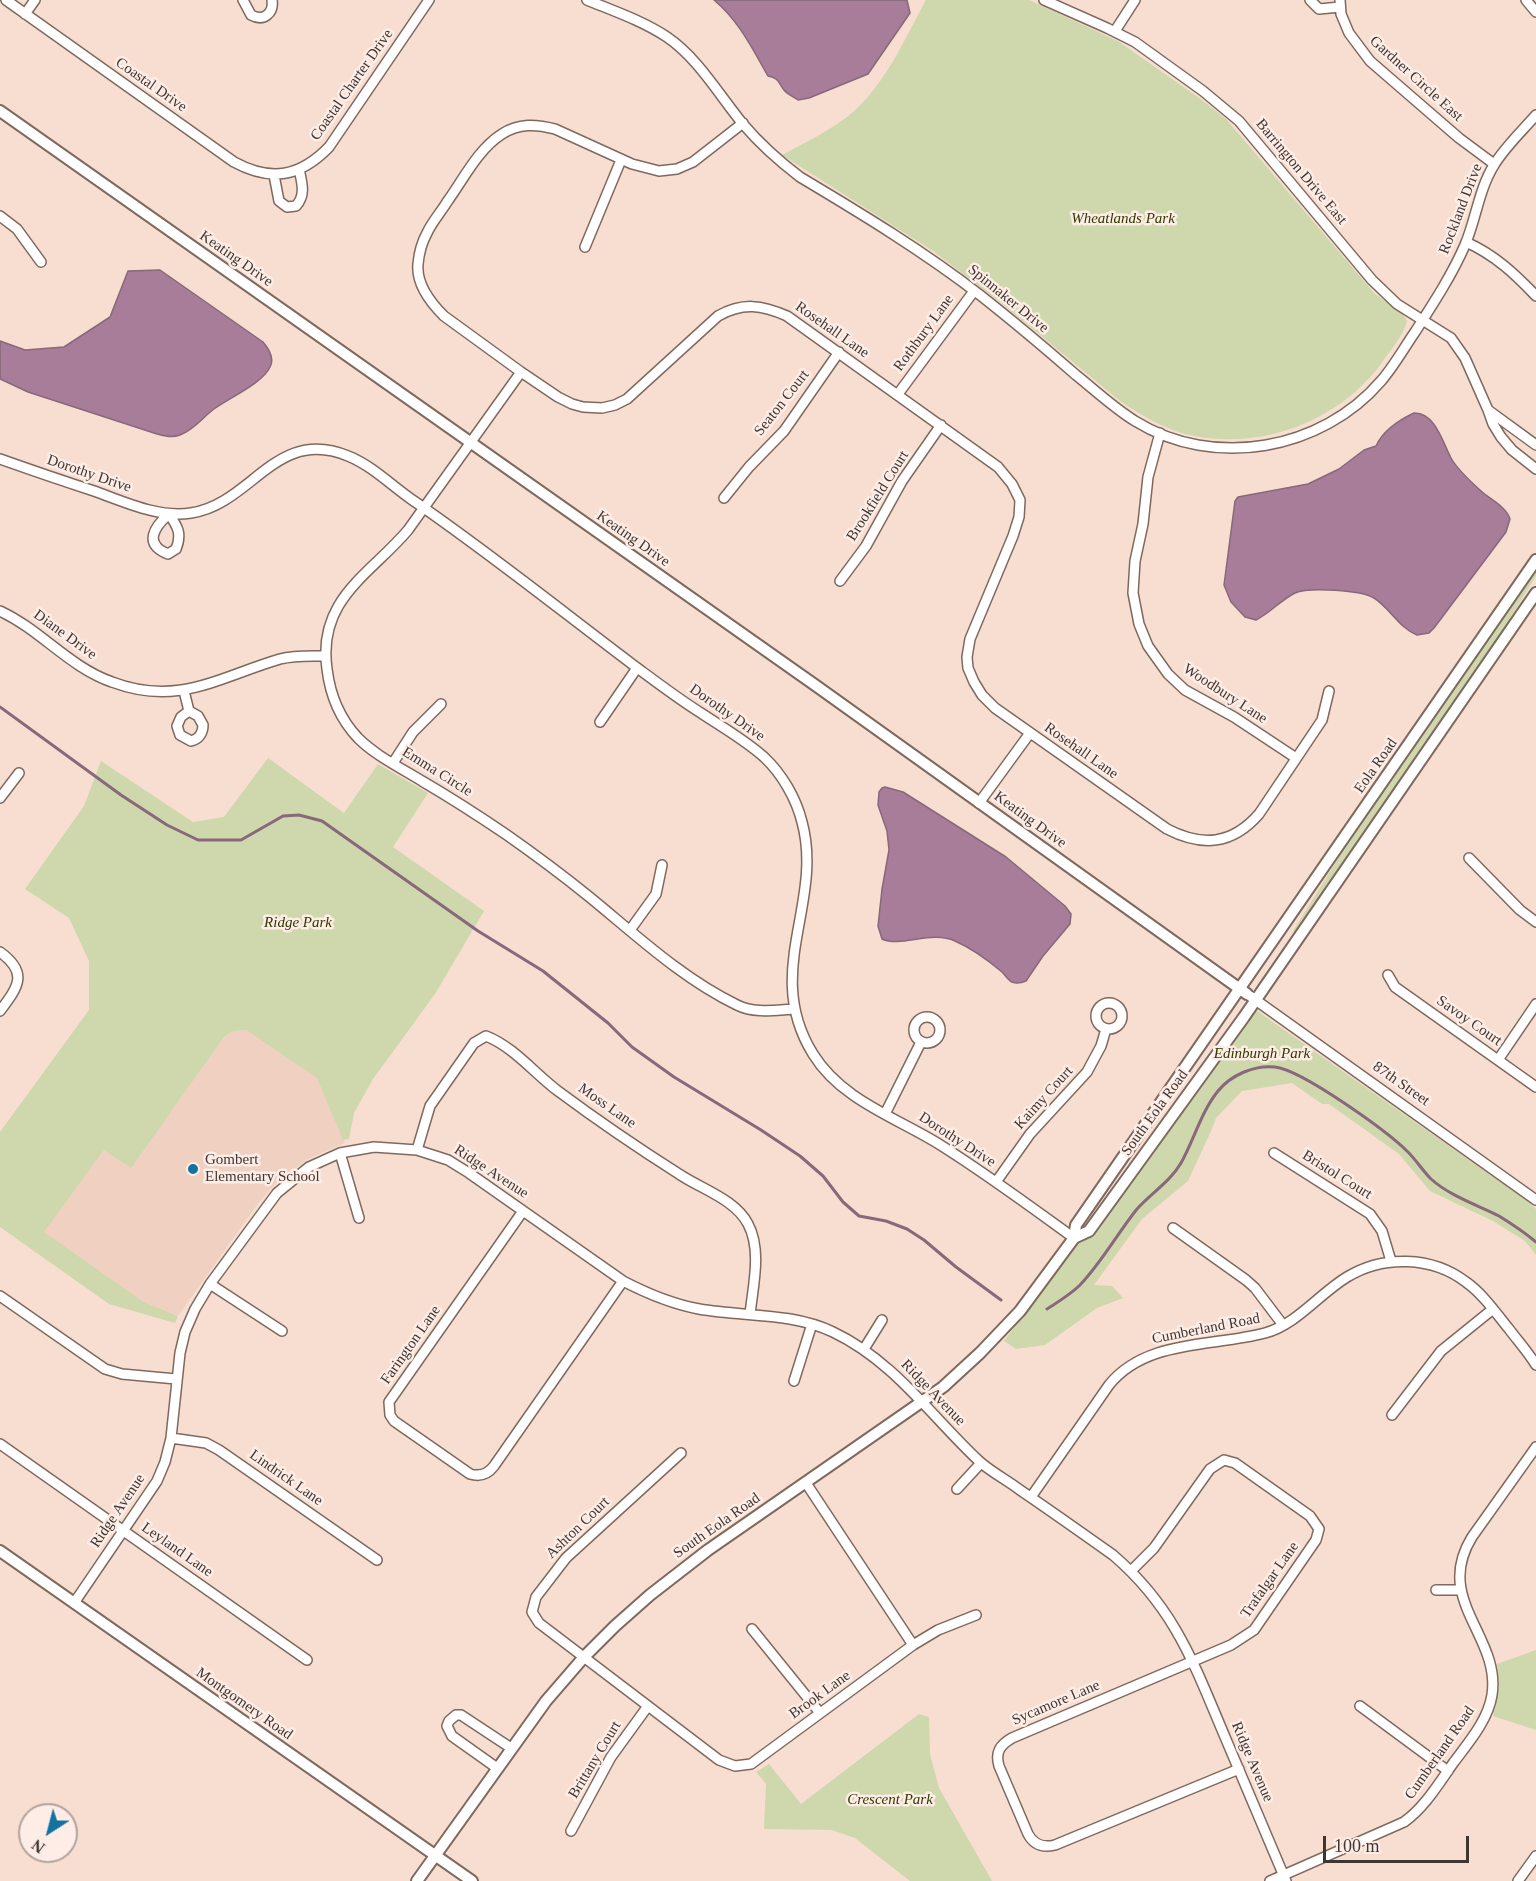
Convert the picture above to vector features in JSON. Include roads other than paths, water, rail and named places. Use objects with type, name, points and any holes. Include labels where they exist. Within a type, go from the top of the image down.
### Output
[{"type":"street","name":"Coastal Drive","points":[[6,0],[234,162],[261,174],[286,173]]},
{"type":"street","points":[[26,14],[35,0]]},
{"type":"street","points":[[243,0],[251,15],[258,18],[268,15],[271,11],[272,0]]},
{"type":"street","name":"Coastal Charter Drive","points":[[286,173],[299,169],[319,157],[329,147],[429,0]]},
{"type":"street","name":"Spinnaker Drive","points":[[587,0],[645,24],[668,37],[693,61],[762,146],[800,177],[894,234],[974,291],[1113,406],[1160,434],[1217,448],[1249,448],[1282,443],[1313,432],[1340,419],[1362,403],[1383,380],[1423,319]]},
{"type":"street","name":"Barrington Drive East","points":[[1044,0],[1115,31],[1134,42],[1203,91],[1239,121],[1372,280],[1397,304],[1451,338],[1458,347],[1501,437],[1512,450],[1536,469]]},
{"type":"street","points":[[1115,31],[1135,0]]},
{"type":"street","points":[[1310,0],[1319,9],[1340,4]]},
{"type":"street","points":[[1526,0],[1536,12]]},
{"type":"street","name":"Gardner Circle East","points":[[1340,4],[1349,33],[1370,61],[1472,149],[1494,164]]},
{"type":"street","name":"Keating Drive","points":[[0,111],[1248,995]]},
{"type":"street","name":"Rockland Drive","points":[[1423,319],[1458,260],[1494,164],[1536,115]]},
{"type":"street","name":"Rosehall Lane","points":[[743,123],[693,162],[677,169],[659,171],[645,169],[621,160],[555,129],[529,125],[502,134],[490,143],[478,157],[427,232],[417,266],[424,291],[444,316],[558,398],[583,407],[602,408],[627,399],[718,316],[732,308],[749,306],[769,308],[788,316],[898,394],[998,467],[1012,483],[1020,500],[1019,518],[1013,536],[970,639],[968,668],[982,695],[995,708],[1030,733],[1167,829],[1184,838],[1217,841],[1249,826],[1322,720],[1329,691]]},
{"type":"street","points":[[585,247],[621,160]]},
{"type":"street","points":[[274,175],[279,201],[287,207],[296,206],[301,200],[303,190],[299,169]]},
{"type":"street","points":[[0,216],[17,229],[41,262]]},
{"type":"street","points":[[1466,242],[1492,255],[1513,272],[1536,296]]},
{"type":"street","name":"Rothbury Lane","points":[[898,394],[974,291]]},
{"type":"street","name":"Seaton Court","points":[[724,498],[749,467],[784,431],[839,352]]},
{"type":"street","name":"Emma Circle","points":[[521,372],[402,537],[360,576],[342,598],[329,631],[326,656],[333,696],[348,725],[363,742],[535,855],[683,972],[737,1005],[756,1011],[795,1008]]},
{"type":"street","name":"Barrington Drive East","points":[[1488,410],[1536,445]]},
{"type":"street","name":"Brookfield Court","points":[[840,581],[866,546],[902,482],[941,425]]},
{"type":"street","name":"Woodbury Lane","points":[[1160,434],[1148,477],[1132,593],[1139,624],[1148,646],[1168,674],[1185,690],[1234,717],[1296,758]]},
{"type":"street","name":"Dorothy Drive","points":[[0,459],[156,512],[189,514],[218,504],[239,491],[270,464],[281,458],[305,450],[335,452],[354,458],[424,507],[638,668],[761,754],[772,765],[789,789],[806,835],[807,869],[791,984],[795,1008],[805,1040],[822,1067],[854,1096],[940,1144],[1074,1238]]},
{"type":"street","name":"Eola Road","points":[[1248,995],[1536,560]]},
{"type":"street","points":[[1248,995],[1536,593]]},
{"type":"street","name":"Diane Drive","points":[[0,612],[21,622],[72,661],[104,679],[126,687],[144,690],[184,691],[281,659],[296,656],[326,656]]},
{"type":"street","points":[[600,722],[638,668]]},
{"type":"street","points":[[184,691],[189,711]]},
{"type":"street","points":[[393,763],[412,732],[441,704]]},
{"type":"street","points":[[979,803],[1030,733]]},
{"type":"street","points":[[0,798],[19,773]]},
{"type":"street","points":[[1470,858],[1520,910],[1536,922]]},
{"type":"street","points":[[630,930],[656,894],[662,865]]},
{"type":"street","points":[[0,952],[14,965],[18,982],[13,994],[0,1011]]},
{"type":"street","name":"Savoy Court","points":[[1388,975],[1395,987],[1536,1087]]},
{"type":"street","name":"87th Street","points":[[1248,995],[1533,1194]]},
{"type":"street","name":"South Eola Road","points":[[417,1881],[546,1701],[584,1657],[615,1626],[672,1576],[922,1402],[962,1370],[1020,1311],[1074,1238],[1076,1225],[1248,995]]},
{"type":"street","name":"South Eola Road","points":[[1074,1238],[1089,1231],[1248,995]]},
{"type":"street","points":[[1498,1060],[1536,1004]]},
{"type":"street","name":"Kaimy Court","points":[[996,1182],[1030,1134],[1087,1072],[1101,1046],[1106,1029]]},
{"type":"street","name":"Moss Lane","points":[[417,1150],[430,1106],[474,1043],[486,1036],[500,1042],[560,1092],[674,1172],[740,1212],[748,1224],[755,1243],[750,1314]]},
{"type":"street","points":[[885,1114],[921,1042]]},
{"type":"street","name":"Ridge Avenue","points":[[74,1603],[157,1481],[165,1462],[171,1438],[180,1353],[185,1332],[195,1309],[210,1284],[277,1193],[302,1172],[340,1153],[374,1147],[417,1150],[458,1166],[623,1281],[657,1298],[701,1310],[750,1314],[812,1324],[831,1331],[864,1349],[900,1379],[981,1462],[1099,1545],[1131,1571],[1164,1610],[1180,1636],[1285,1878]]},
{"type":"street","points":[[340,1153],[359,1218]]},
{"type":"street","name":"Bristol Court","points":[[1274,1153],[1370,1214],[1382,1231],[1390,1261]]},
{"type":"street","name":"Farington Lane","points":[[524,1211],[389,1402],[390,1415],[409,1433],[470,1474],[479,1475],[488,1472],[623,1281]]},
{"type":"street","points":[[1173,1228],[1255,1288],[1283,1326]]},
{"type":"street","name":"Cumberland Road","points":[[1031,1497],[1109,1385],[1125,1369],[1145,1357],[1158,1353],[1264,1334],[1283,1326],[1346,1277],[1368,1267],[1390,1261],[1424,1263],[1446,1270],[1465,1281],[1493,1309],[1536,1365]]},
{"type":"street","points":[[210,1284],[282,1331]]},
{"type":"street","points":[[0,1296],[105,1369],[122,1374],[176,1379]]},
{"type":"street","points":[[1392,1415],[1441,1351],[1493,1309]]},
{"type":"street","points":[[864,1349],[882,1320]]},
{"type":"street","points":[[794,1381],[812,1324]]},
{"type":"street","name":"Lindrick Lane","points":[[171,1438],[206,1443],[219,1450],[377,1560]]},
{"type":"street","name":"Leyland Lane","points":[[0,1444],[307,1660]]},
{"type":"street","name":"Cumberland Road","points":[[1270,1881],[1285,1878],[1404,1822],[1421,1808],[1485,1717],[1492,1695],[1493,1673],[1461,1590],[1460,1568],[1466,1546],[1536,1447]]},
{"type":"street","name":"Ashton Court","points":[[584,1657],[539,1623],[532,1612],[536,1597],[566,1558],[681,1453]]},
{"type":"street","name":"Trafalgar Lane","points":[[1131,1571],[1154,1548],[1210,1469],[1224,1460],[1235,1463],[1310,1516],[1315,1522],[1319,1529],[1316,1540],[1254,1630],[1239,1641],[1192,1662]]},
{"type":"street","points":[[957,1488],[981,1462]]},
{"type":"street","points":[[806,1483],[913,1646]]},
{"type":"street","name":"Montgomery Road","points":[[0,1551],[472,1881]]},
{"type":"street","points":[[1436,1590],[1461,1590]]},
{"type":"street","name":"Brook Lane","points":[[584,1657],[719,1760],[735,1766],[751,1764],[938,1630],[976,1615]]},
{"type":"street","points":[[752,1629],[820,1713]]},
{"type":"street","name":"Sycamore Lane","points":[[1192,1662],[1012,1738],[1001,1745],[997,1758],[999,1766],[1028,1834],[1031,1840],[1042,1846],[1055,1845],[1239,1769]]},
{"type":"street","name":"Brittany Court","points":[[571,1831],[611,1757],[648,1706]]},
{"type":"street","points":[[1360,1706],[1448,1771]]},
{"type":"street","points":[[497,1768],[452,1736],[447,1726],[448,1721],[461,1714],[511,1748]]},
{"type":"street","points":[[1518,1881],[1535,1858]]},
{"type":"waterway","points":[[0,707],[121,795],[167,825],[198,840],[241,840],[283,816],[299,815],[322,821],[478,931],[543,971],[608,1023],[632,1047],[674,1077],[800,1156],[823,1176],[843,1202],[859,1216],[886,1221],[907,1229],[1001,1300]]},
{"type":"waterway","points":[[1047,1309],[1080,1285],[1137,1209],[1177,1170],[1207,1108],[1223,1085],[1251,1069],[1275,1067],[1288,1071],[1323,1090],[1397,1142],[1438,1185],[1499,1216],[1536,1242]]},
{"type":"place","name":"Gombert Elementary School","points":[[193,1169]]},
{"type":"park label","name":"Wheatlands Park","points":[[1123,219]]},
{"type":"park label","name":"Ridge Park","points":[[298,923]]},
{"type":"park label","name":"Edinburgh Park","points":[[1262,1054]]},
{"type":"park label","name":"Crescent Park","points":[[890,1800]]}]
